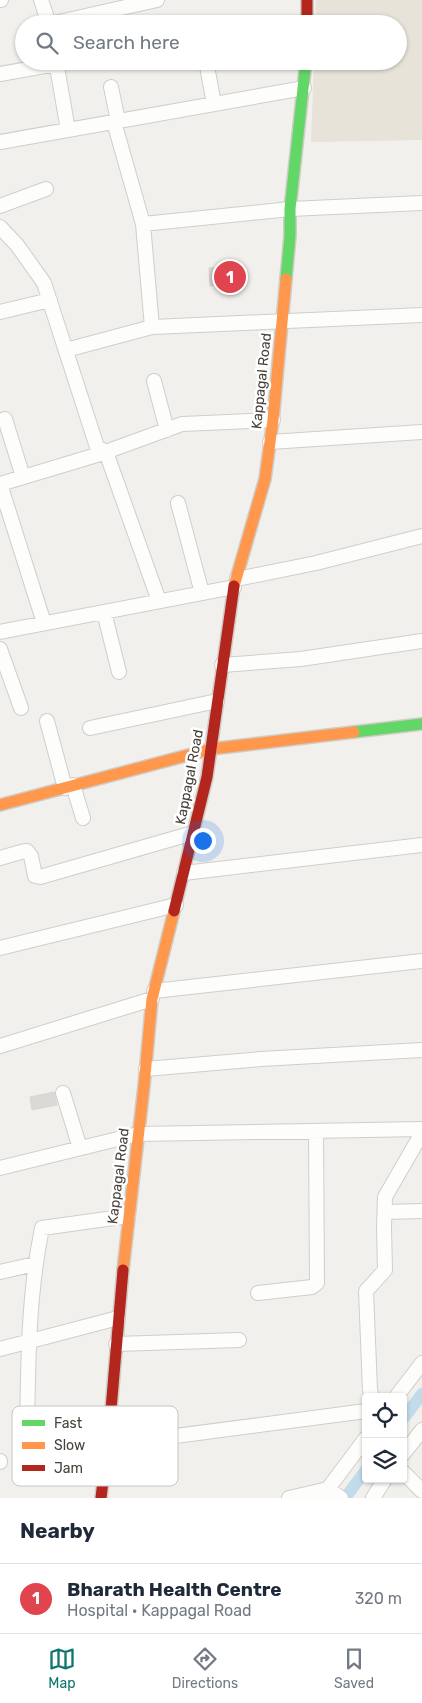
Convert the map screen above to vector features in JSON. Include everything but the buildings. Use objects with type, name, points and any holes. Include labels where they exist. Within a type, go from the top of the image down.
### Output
[{"type":"main road","points":[[307,0],[307,15]]},
{"type":"main road","name":"Kappagal Road","points":[[111,1406],[128,1216],[153,995],[207,777],[235,583],[265,479],[273,420],[290,236],[290,209],[305,70]]},
{"type":"main road","points":[[0,805],[211,749],[422,724]]},
{"type":"street","points":[[42,0],[47,15]]},
{"type":"street","points":[[89,15],[154,0]]},
{"type":"street","points":[[0,74],[19,70]]},
{"type":"street","points":[[57,70],[68,130]]},
{"type":"street","points":[[208,70],[214,104]]},
{"type":"street","points":[[111,87],[116,121],[142,224],[152,327]]},
{"type":"street","points":[[0,142],[304,88]]},
{"type":"street","points":[[0,206],[46,189]]},
{"type":"street","points":[[142,224],[290,209],[422,203]]},
{"type":"street","points":[[0,227],[18,245],[44,283],[97,446],[106,452],[159,601]]},
{"type":"street","points":[[0,312],[50,300]]},
{"type":"street","points":[[66,350],[152,327],[422,315]]},
{"type":"street","points":[[154,381],[168,430]]},
{"type":"street","points":[[5,419],[23,477]]},
{"type":"street","points":[[44,623],[0,484],[106,452],[182,424],[273,420]]},
{"type":"street","points":[[270,442],[422,432]]},
{"type":"street","points":[[178,503],[202,593]]},
{"type":"street","points":[[0,632],[202,593],[422,536]]},
{"type":"street","points":[[104,612],[119,672]]},
{"type":"street","points":[[222,665],[301,659],[422,641]]},
{"type":"street","points":[[0,649],[21,708]]},
{"type":"street","points":[[90,728],[217,701]]},
{"type":"street","points":[[46,721],[69,786],[83,818]]},
{"type":"street","points":[[0,858],[27,851],[31,856],[35,876],[40,877],[193,833]]},
{"type":"street","points":[[184,873],[422,845]]},
{"type":"street","points":[[0,948],[176,905]]},
{"type":"street","points":[[0,1046],[153,995],[422,961]]},
{"type":"street","points":[[146,1069],[261,1059],[422,1050]]},
{"type":"street","points":[[63,1093],[80,1148]]},
{"type":"street","points":[[258,1293],[312,1288],[318,1283],[316,1131]]},
{"type":"street","points":[[0,1168],[138,1134],[316,1131],[422,1132],[385,1197],[385,1270],[366,1291],[371,1393]]},
{"type":"street","points":[[385,1212],[422,1211]]},
{"type":"street","points":[[28,1406],[35,1264],[42,1228],[128,1216]]},
{"type":"street","points":[[0,1272],[35,1264]]},
{"type":"street","points":[[0,1349],[118,1318]]},
{"type":"street","points":[[116,1344],[239,1340]]},
{"type":"street","points":[[399,1393],[422,1364]]},
{"type":"street","points":[[178,1435],[362,1411]]},
{"type":"street","points":[[407,1449],[422,1430]]},
{"type":"street","points":[[289,1498],[332,1495],[362,1445]]},
{"type":"street","points":[[407,1476],[422,1491]]},
{"type":"street","points":[[373,1498],[382,1483]]},
{"type":"shaded area","points":[[316,0],[422,0],[422,140],[311,142],[314,70],[407,70],[407,15],[315,15]]},
{"type":"waterway","points":[[407,1414],[422,1394]]},
{"type":"waterway","points":[[345,1498],[362,1475]]},
{"type":"traffic: fast","points":[[286,279],[290,236],[290,209],[305,70]]},
{"type":"traffic: fast","points":[[354,732],[422,724]]},
{"type":"traffic: slow","points":[[234,586],[265,479],[273,420],[286,279]]},
{"type":"traffic: slow","points":[[0,805],[211,749],[354,732]]},
{"type":"traffic: slow","points":[[123,1270],[152,999],[174,911]]},
{"type":"traffic: jam","points":[[307,0],[307,15]]},
{"type":"traffic: jam","points":[[174,911],[207,777],[234,586]]},
{"type":"traffic: jam","points":[[111,1406],[123,1270]]},
{"type":"traffic: jam","points":[[101,1498],[102,1486]]},
{"type":"place","name":"Bharath Health Centre","points":[[230,277]]}]
